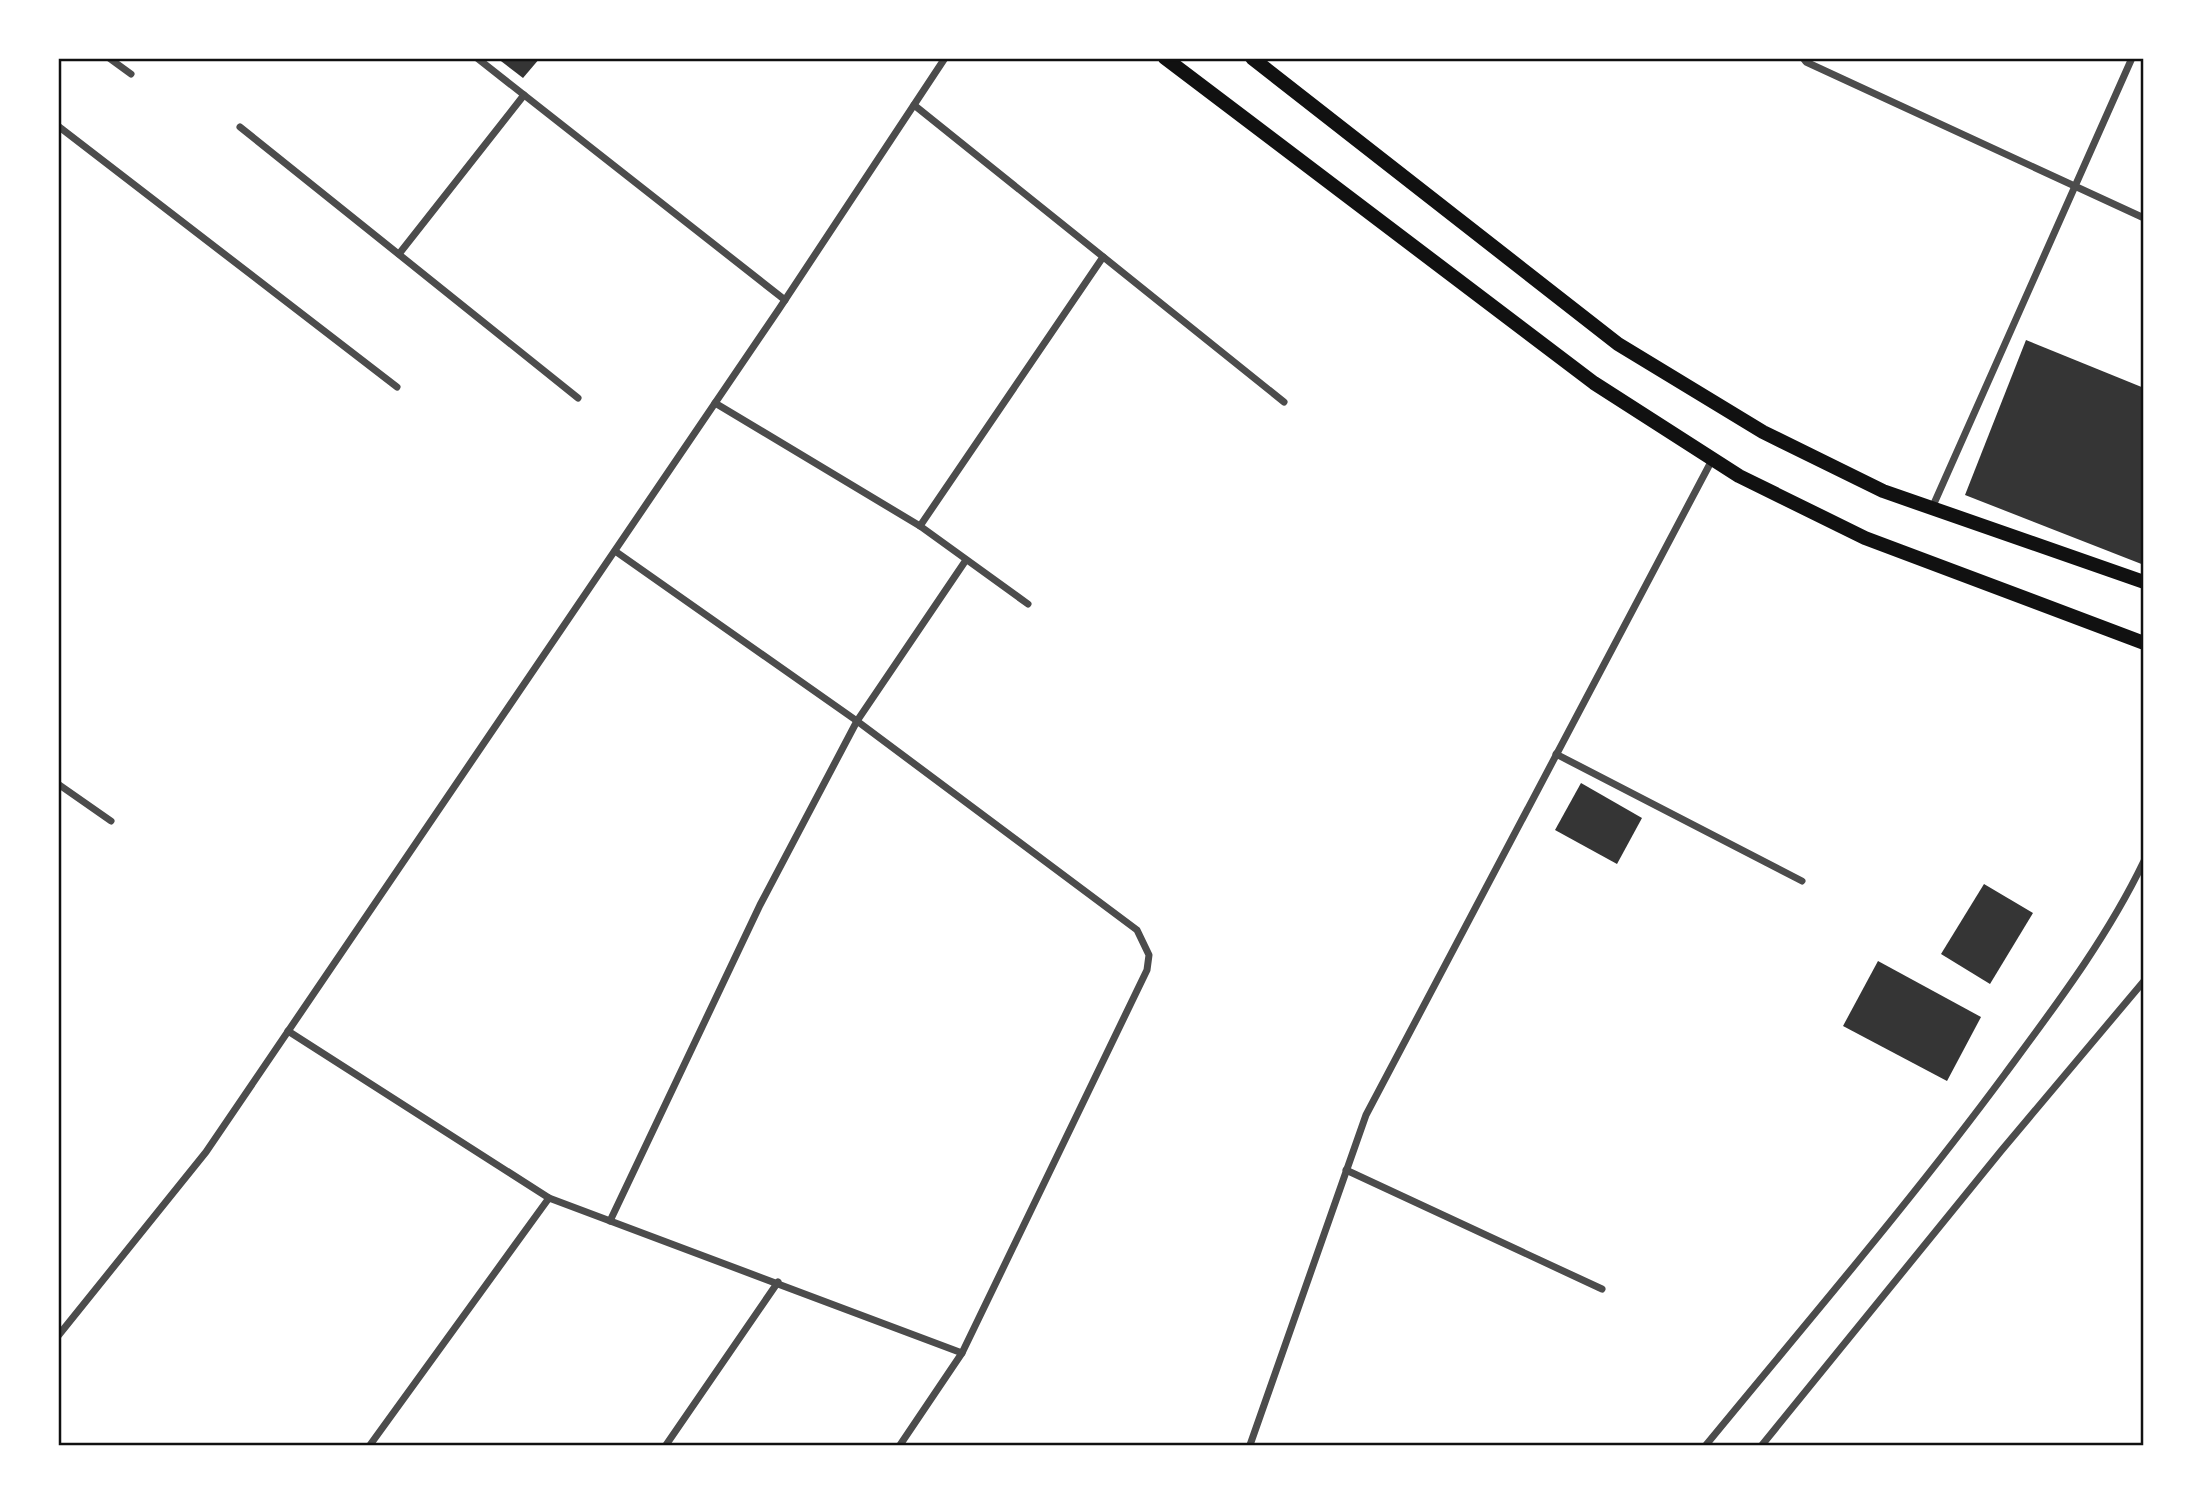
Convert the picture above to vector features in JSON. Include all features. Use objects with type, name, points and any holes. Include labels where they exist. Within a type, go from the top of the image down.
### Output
[{"type":"main road","points":[[1165,58],[1594,383],[1739,475],[1865,538],[2144,643]]},
{"type":"main road","points":[[1252,58],[1618,344],[1763,432],[1883,491],[2144,582]]},
{"type":"street","points":[[109,58],[131,74]]},
{"type":"street","points":[[477,58],[785,300]]},
{"type":"street","points":[[58,1336],[206,1152],[785,300],[945,58]]},
{"type":"street","points":[[1803,58],[1806,62],[2144,218]]},
{"type":"street","points":[[1932,508],[2132,58]]},
{"type":"street","points":[[399,254],[524,94]]},
{"type":"street","points":[[914,105],[1284,402]]},
{"type":"street","points":[[58,126],[397,387]]},
{"type":"street","points":[[240,127],[578,398]]},
{"type":"street","points":[[920,526],[1103,257]]},
{"type":"street","points":[[715,403],[920,526],[1028,604]]},
{"type":"street","points":[[1250,1445],[1366,1115],[1713,459]]},
{"type":"street","points":[[615,551],[857,721],[1137,930],[1149,955],[1147,970],[962,1353],[900,1445]]},
{"type":"street","points":[[610,1221],[760,905],[857,721],[966,560]]},
{"type":"street","points":[[1556,754],[1802,881]]},
{"type":"street","points":[[58,784],[111,821]]},
{"type":"street","points":[[1706,1445],[1963,1130],[2067,991],[2121,909],[2144,861]]},
{"type":"street","points":[[1762,1445],[2001,1151],[2144,981]]},
{"type":"street","points":[[288,1031],[549,1198],[962,1353]]},
{"type":"street","points":[[1346,1170],[1602,1289]]},
{"type":"street","points":[[370,1445],[549,1198]]},
{"type":"street","points":[[666,1445],[778,1282]]},
{"type":"building","points":[[497,58],[540,58],[523,78]]},
{"type":"building","points":[[2026,340],[2144,388],[2144,565],[1965,495]]},
{"type":"building","points":[[1581,783],[1642,818],[1617,864],[1555,830]]},
{"type":"building","points":[[1984,884],[2033,913],[1990,984],[1941,954]]},
{"type":"building","points":[[1878,961],[1981,1017],[1947,1081],[1843,1026]]}]
